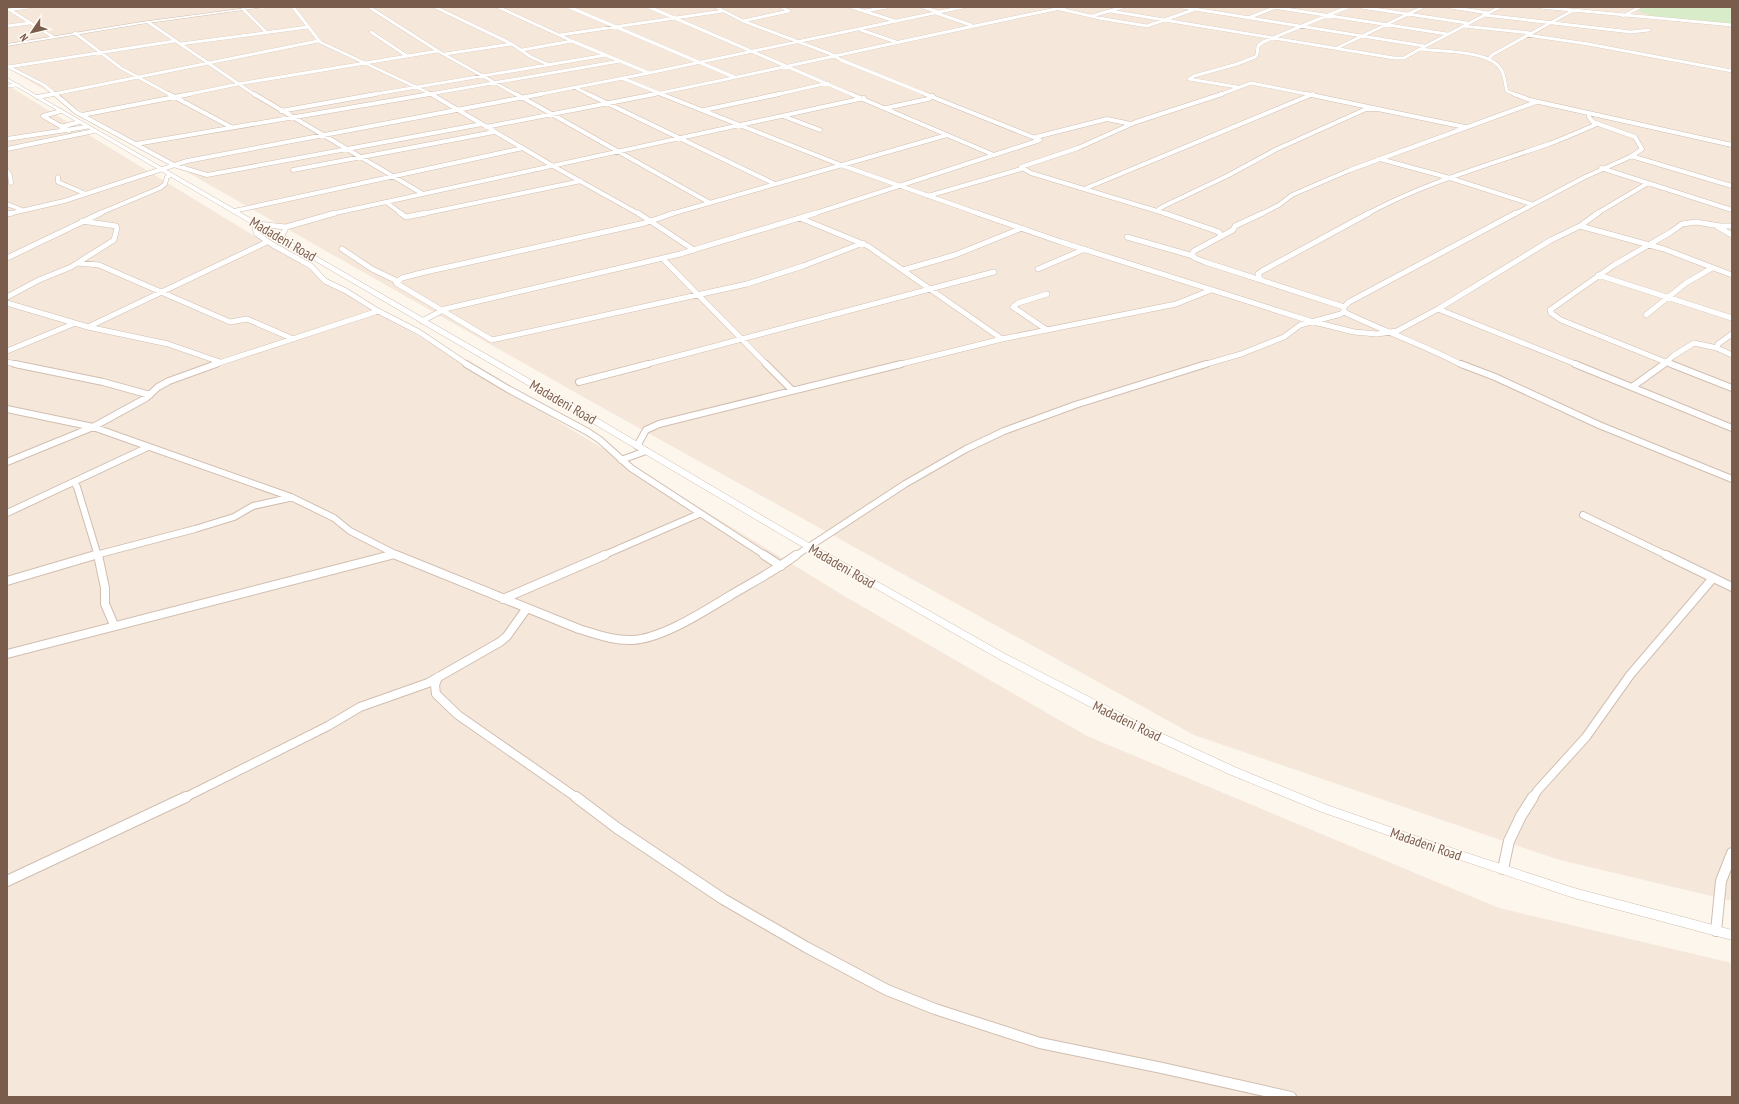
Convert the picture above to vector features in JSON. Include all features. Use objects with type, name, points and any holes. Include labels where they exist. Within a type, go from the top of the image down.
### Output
[{"type":"street","points":[[8,10],[29,7]]},
{"type":"street","points":[[7,45],[148,22],[263,7]]},
{"type":"street","points":[[293,7],[318,42],[418,86],[494,132],[652,221],[694,250]]},
{"type":"street","points":[[369,7],[438,51],[484,75],[710,203]]},
{"type":"street","points":[[435,7],[512,44],[531,57],[547,64]]},
{"type":"street","points":[[498,7],[572,41],[649,73]]},
{"type":"street","points":[[569,7],[734,77]]},
{"type":"street","points":[[649,7],[994,155]]},
{"type":"street","points":[[422,321],[441,310],[663,259],[694,250],[800,218],[1040,140],[1036,137],[841,60],[835,56],[743,21],[716,7]]},
{"type":"street","points":[[743,21],[789,11],[781,7]]},
{"type":"street","points":[[851,7],[897,22]]},
{"type":"street","points":[[865,12],[887,7]]},
{"type":"street","points":[[923,7],[973,25]]},
{"type":"street","points":[[7,214],[86,194],[188,160],[649,73],[861,30],[963,7]]},
{"type":"street","points":[[8,66],[42,84],[63,99],[65,104],[76,112],[80,119],[136,144],[174,165],[209,175],[552,114],[788,66],[973,25],[1066,7]]},
{"type":"street","points":[[1091,16],[1123,7]]},
{"type":"street","points":[[1182,7],[1424,46]]},
{"type":"street","points":[[1059,9],[1147,26],[1201,7]]},
{"type":"street","points":[[1248,18],[1275,7],[1447,34]]},
{"type":"street","points":[[1238,88],[1190,79],[1194,76],[1255,57],[1257,56],[1257,49],[1260,45],[1348,7]]},
{"type":"street","points":[[1361,7],[1467,23]]},
{"type":"street","points":[[1337,48],[1423,7]]},
{"type":"street","points":[[1450,7],[1488,13]]},
{"type":"street","points":[[1110,11],[1404,58],[1467,23],[1500,7]]},
{"type":"street","points":[[1540,7],[1623,16],[1732,25]]},
{"type":"street","points":[[1489,59],[1492,55],[1578,7]]},
{"type":"street","points":[[1623,16],[1640,7]]},
{"type":"street","points":[[243,9],[266,32]]},
{"type":"street","points":[[8,10],[53,37]]},
{"type":"street","points":[[560,35],[724,11]]},
{"type":"street","points":[[1483,15],[1631,32],[1649,30]]},
{"type":"street","points":[[148,22],[238,84],[360,158],[423,194]]},
{"type":"street","points":[[7,26],[30,23]]},
{"type":"street","points":[[1462,26],[1529,34],[1732,71]]},
{"type":"street","points":[[180,44],[308,27]]},
{"type":"street","points":[[861,30],[897,42]]},
{"type":"street","points":[[371,32],[407,56]]},
{"type":"street","points":[[75,33],[115,64],[231,127]]},
{"type":"street","points":[[8,66],[175,41]]},
{"type":"street","points":[[522,50],[572,41]]},
{"type":"street","points":[[37,97],[318,42]]},
{"type":"street","points":[[445,54],[512,44]]},
{"type":"street","points":[[1420,49],[1489,59],[1495,62],[1505,76],[1507,80],[1506,89],[1536,102],[1732,145]]},
{"type":"street","points":[[61,127],[80,119],[238,84],[438,51]]},
{"type":"street","points":[[282,111],[418,86],[606,55]]},
{"type":"street","points":[[136,144],[291,116],[432,94],[620,61]]},
{"type":"street","points":[[622,78],[841,165],[928,196],[1211,290],[1310,321],[1360,332],[1381,334],[1391,333],[1438,309],[1551,240],[1580,226],[1591,216],[1648,183]]},
{"type":"street","name":"Madadeni Road","points":[[7,79],[64,113],[80,119],[88,130],[257,224],[808,546],[1003,658],[1148,732],[1233,771],[1323,808],[1574,893],[1732,935]]},
{"type":"street","points":[[928,196],[1021,168],[1083,146],[1131,124],[1188,106],[1251,82],[1363,104],[1378,109],[1466,127]]},
{"type":"street","points":[[704,110],[828,83]]},
{"type":"street","points":[[7,86],[18,85]]},
{"type":"street","points":[[574,87],[775,184]]},
{"type":"street","points":[[1084,189],[1313,94]]},
{"type":"street","points":[[886,108],[928,99],[933,96]]},
{"type":"street","points":[[781,566],[699,514],[621,460],[600,440],[588,432],[558,414],[508,389],[455,357],[430,339],[378,311],[346,291],[325,281],[311,266],[267,242],[257,234],[255,229],[257,224],[286,227],[318,217],[864,98]]},
{"type":"street","points":[[1193,256],[1192,254],[1194,251],[1233,230],[1238,225],[1279,205],[1292,195],[1350,170],[1536,102]]},
{"type":"street","points":[[1159,211],[1159,209],[1164,206],[1227,176],[1277,148],[1366,109],[1378,109]]},
{"type":"street","points":[[64,113],[43,116],[67,130],[88,130]]},
{"type":"street","points":[[7,409],[93,427],[291,497],[334,518],[350,531],[394,554],[503,599],[605,638],[620,640],[644,638],[666,630],[699,614],[781,566],[808,546],[835,531],[905,484],[1004,431],[1075,405],[1241,354],[1284,337],[1300,325],[1344,309],[1349,302],[1601,168],[1631,156],[1642,148],[1638,140],[1630,135],[1591,121],[1589,114]]},
{"type":"street","points":[[783,116],[820,130]]},
{"type":"street","points":[[1036,137],[1065,131],[1108,118],[1131,124]]},
{"type":"street","points":[[1261,280],[1258,276],[1260,272],[1387,203],[1450,178],[1533,150],[1597,124]]},
{"type":"street","points":[[7,139],[67,130],[88,130]]},
{"type":"street","points":[[7,149],[88,130]]},
{"type":"street","points":[[293,170],[494,132]]},
{"type":"street","points":[[43,134],[61,137]]},
{"type":"street","points":[[397,281],[421,273],[652,221],[670,214],[947,136]]},
{"type":"street","points":[[234,211],[523,148]]},
{"type":"street","points":[[1631,156],[1732,186]]},
{"type":"street","points":[[1380,159],[1450,178],[1532,204]]},
{"type":"street","points":[[1021,168],[1031,173],[1159,211],[1217,231],[1221,236]]},
{"type":"street","points":[[1601,168],[1732,210]]},
{"type":"street","points":[[7,171],[10,175],[11,183]]},
{"type":"street","points":[[7,258],[82,221],[160,188],[165,184],[167,178],[171,175]]},
{"type":"street","points":[[58,177],[58,182],[86,194]]},
{"type":"street","points":[[386,202],[406,217],[581,181]]},
{"type":"street","points":[[7,204],[22,210]]},
{"type":"street","points":[[800,218],[863,243],[1002,339]]},
{"type":"street","points":[[7,297],[39,280],[65,270],[110,244],[114,240],[117,228],[114,226],[82,221]]},
{"type":"street","points":[[1732,226],[1717,226],[1694,222],[1683,223],[1598,275],[1550,310],[1551,313],[1561,320],[1732,388]]},
{"type":"street","points":[[1580,226],[1649,245],[1732,275]]},
{"type":"street","points":[[1717,226],[1732,235]]},
{"type":"street","points":[[281,238],[286,227]]},
{"type":"street","points":[[903,270],[955,255],[1022,228]]},
{"type":"street","points":[[1127,237],[1193,256],[1205,262],[1344,309],[1375,327],[1432,349],[1463,365],[1495,377],[1599,424],[1732,479]]},
{"type":"street","points":[[88,328],[267,242]]},
{"type":"street","points":[[342,249],[372,269],[397,281],[397,284],[492,340],[700,296],[762,280],[863,243]]},
{"type":"street","points":[[1038,269],[1085,249]]},
{"type":"street","points":[[663,259],[792,390]]},
{"type":"street","points":[[78,263],[99,266],[230,322],[247,319],[291,338]]},
{"type":"street","points":[[1646,315],[1686,283],[1712,268]]},
{"type":"street","points":[[579,382],[994,272]]},
{"type":"street","points":[[1598,275],[1732,318]]},
{"type":"street","points":[[637,446],[644,431],[652,426],[1002,339],[1176,304],[1211,290]]},
{"type":"street","points":[[1047,294],[1018,303],[1013,307],[1047,330]]},
{"type":"street","points":[[7,303],[88,328],[168,344],[220,362]]},
{"type":"street","points":[[1438,309],[1486,327],[1732,428]]},
{"type":"street","points":[[7,462],[93,427],[150,395],[163,383],[291,338],[378,311]]},
{"type":"street","points":[[7,351],[73,324]]},
{"type":"street","points":[[1717,348],[1718,344],[1732,334]]},
{"type":"street","points":[[1632,387],[1677,353],[1694,343],[1717,348],[1732,355]]},
{"type":"street","points":[[7,362],[103,382],[150,395]]},
{"type":"street","points":[[7,513],[148,447]]},
{"type":"street","points":[[621,460],[646,451]]},
{"type":"street","points":[[74,482],[77,487],[98,554],[105,588],[105,604],[114,626]]},
{"type":"street","points":[[7,581],[98,554],[234,517],[253,506],[291,497]]},
{"type":"street","points":[[503,599],[699,514]]},
{"type":"street","points":[[1583,515],[1732,587]]},
{"type":"street","points":[[7,654],[394,554]]},
{"type":"street","points":[[1503,869],[1508,841],[1521,816],[1537,791],[1586,736],[1630,675],[1713,578]]},
{"type":"street","points":[[7,881],[192,794],[328,726],[360,707],[414,689],[438,677],[500,642],[507,636],[526,608]]},
{"type":"street","points":[[438,677],[435,685],[436,694],[458,715],[590,807],[630,837],[722,899],[824,957],[887,990],[935,1009],[1040,1043],[1162,1068],[1291,1097]]},
{"type":"street","points":[[1716,931],[1718,899],[1728,860],[1732,853]]},
{"type":"shaded area","points":[[7,7],[254,7],[196,14],[7,44]]},
{"type":"shaded area","points":[[278,7],[1732,7],[1732,901],[1556,859],[1194,735],[592,402],[7,68],[7,46],[203,15]]},
{"type":"shaded area","points":[[7,85],[846,597],[1087,736],[1499,908],[1732,963],[1732,1097],[7,1097]]},
{"type":"green space","points":[[1643,7],[1732,7],[1732,24],[1656,17],[1638,10]]}]
